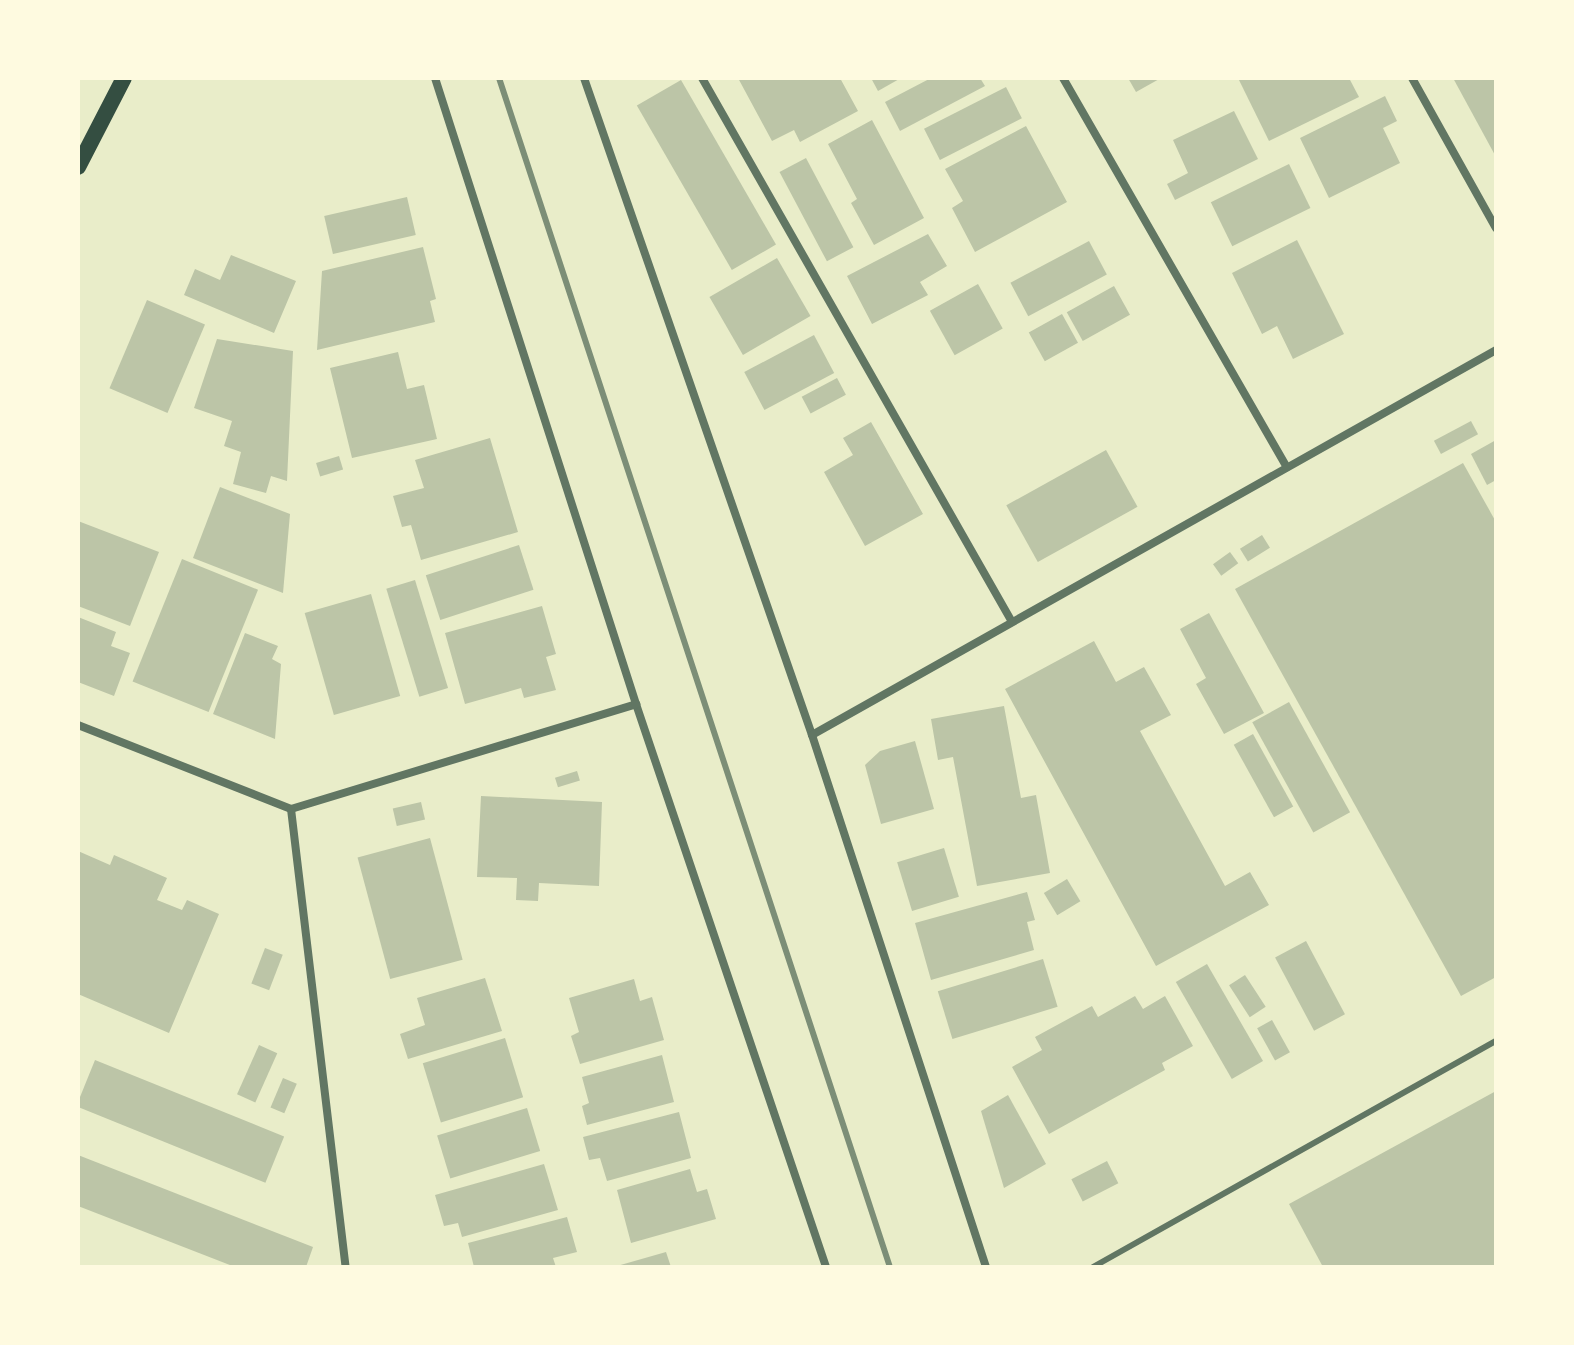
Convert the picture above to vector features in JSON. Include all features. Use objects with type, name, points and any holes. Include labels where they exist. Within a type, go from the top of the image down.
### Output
[{"type":"main road","points":[[78,167],[124,78]]},
{"type":"street","points":[[435,78],[636,704],[826,1267]]},
{"type":"street","points":[[584,78],[812,735],[986,1267]]},
{"type":"street","points":[[702,78],[1012,622]]},
{"type":"street","points":[[1063,78],[1287,467]]},
{"type":"street","points":[[1412,78],[1496,228]]},
{"type":"street","points":[[812,735],[1496,350]]},
{"type":"street","points":[[78,725],[291,809],[636,704]]},
{"type":"street","points":[[291,809],[346,1267]]},
{"type":"lane","points":[[1093,1267],[1496,1041]]},
{"type":"building","points":[[738,78],[840,78],[858,111],[800,142],[794,130],[772,141]]},
{"type":"building","points":[[871,78],[901,78],[878,91]]},
{"type":"building","points":[[931,78],[980,78],[985,86],[900,131],[885,102]]},
{"type":"building","points":[[1128,78],[1161,78],[1136,92]]},
{"type":"building","points":[[1238,78],[1349,78],[1359,97],[1269,141]]},
{"type":"building","points":[[1453,78],[1496,78],[1496,157]]},
{"type":"building","points":[[681,80],[776,245],[732,270],[637,106]]},
{"type":"building","points":[[1006,87],[1022,118],[940,160],[924,129]]},
{"type":"building","points":[[1385,96],[1397,121],[1383,128],[1400,163],[1329,198],[1300,138]]},
{"type":"building","points":[[1234,111],[1258,159],[1175,200],[1167,184],[1188,173],[1173,140]]},
{"type":"building","points":[[872,120],[924,218],[874,245],[851,203],[857,199],[828,144]]},
{"type":"building","points":[[1026,126],[1067,202],[975,252],[952,208],[963,201],[945,169]]},
{"type":"building","points":[[806,158],[853,247],[827,261],[780,172]]},
{"type":"building","points":[[1289,164],[1310,208],[1232,246],[1211,202]]},
{"type":"building","points":[[407,197],[416,235],[333,254],[324,216]]},
{"type":"building","points":[[928,234],[947,266],[920,282],[928,295],[872,324],[847,276]]},
{"type":"building","points":[[1297,240],[1344,334],[1293,359],[1277,326],[1262,334],[1232,273]]},
{"type":"building","points":[[1089,241],[1107,275],[1028,316],[1010,283]]},
{"type":"building","points":[[423,247],[436,299],[430,301],[435,322],[317,350],[322,271]]},
{"type":"building","points":[[231,255],[296,281],[274,333],[184,295],[195,269],[220,280]]},
{"type":"building","points":[[777,258],[810,316],[743,355],[709,297]]},
{"type":"building","points":[[978,284],[1003,329],[955,355],[930,311]]},
{"type":"building","points":[[1114,286],[1130,315],[1083,341],[1067,312]]},
{"type":"building","points":[[147,300],[205,325],[167,413],[109,388]]},
{"type":"building","points":[[1062,314],[1078,343],[1045,361],[1029,332]]},
{"type":"building","points":[[814,335],[834,373],[764,410],[744,372]]},
{"type":"building","points":[[217,339],[293,351],[287,481],[271,476],[266,493],[233,484],[241,452],[224,446],[232,421],[194,408]]},
{"type":"building","points":[[398,352],[407,389],[424,385],[437,439],[352,458],[330,368]]},
{"type":"building","points":[[837,378],[846,395],[811,414],[802,397]]},
{"type":"building","points":[[1471,421],[1478,434],[1441,454],[1434,441]]},
{"type":"building","points":[[871,422],[923,514],[865,546],[824,472],[853,455],[843,438]]},
{"type":"building","points":[[490,438],[518,532],[421,560],[411,525],[402,527],[393,496],[424,488],[415,460]]},
{"type":"building","points":[[1496,440],[1496,480],[1487,485],[1471,454]]},
{"type":"building","points":[[1106,450],[1138,507],[1038,562],[1006,505]]},
{"type":"building","points":[[339,456],[343,469],[320,476],[316,463]]},
{"type":"building","points":[[1463,463],[1496,522],[1496,977],[1461,996],[1235,589]]},
{"type":"building","points":[[220,487],[290,514],[283,593],[193,558]]},
{"type":"building","points":[[78,521],[159,552],[130,626],[78,606]]},
{"type":"building","points":[[1262,535],[1270,548],[1248,561],[1240,549]]},
{"type":"building","points":[[519,545],[534,590],[440,620],[426,575]]},
{"type":"building","points":[[1230,552],[1238,563],[1221,576],[1213,564]]},
{"type":"building","points":[[182,559],[258,590],[209,712],[133,681]]},
{"type":"building","points":[[415,580],[448,688],[419,697],[386,589]]},
{"type":"building","points":[[371,594],[400,696],[334,715],[305,613]]},
{"type":"building","points":[[542,606],[556,654],[546,657],[556,690],[524,698],[521,688],[465,704],[445,633]]},
{"type":"building","points":[[1209,613],[1264,713],[1224,734],[1196,684],[1206,678],[1180,629]]},
{"type":"building","points":[[78,617],[116,632],[111,646],[130,653],[114,696],[78,682]]},
{"type":"building","points":[[245,633],[278,646],[272,659],[281,664],[275,739],[213,714]]},
{"type":"building","points":[[1094,641],[1116,682],[1144,667],[1171,715],[1140,731],[1225,886],[1250,872],[1269,905],[1156,966],[1005,689]]},
{"type":"building","points":[[1289,702],[1350,812],[1313,833],[1252,722]]},
{"type":"building","points":[[1004,706],[1021,798],[1036,795],[1050,873],[977,886],[953,757],[938,760],[931,719]]},
{"type":"building","points":[[1253,734],[1293,807],[1274,817],[1234,745]]},
{"type":"building","points":[[915,741],[934,809],[881,824],[865,765],[880,751]]},
{"type":"building","points":[[577,771],[580,781],[558,787],[555,778]]},
{"type":"building","points":[[481,796],[602,802],[599,886],[539,883],[538,901],[516,900],[517,878],[477,877]]},
{"type":"building","points":[[421,802],[425,820],[397,826],[393,809]]},
{"type":"building","points":[[430,838],[463,960],[390,979],[358,857]]},
{"type":"building","points":[[944,848],[959,897],[912,911],[897,862]]},
{"type":"building","points":[[78,851],[110,865],[114,855],[167,878],[157,900],[182,910],[187,900],[219,914],[169,1033],[78,994]]},
{"type":"building","points":[[1067,879],[1080,901],[1057,915],[1044,893]]},
{"type":"building","points":[[1027,892],[1035,920],[1027,922],[1034,950],[931,980],[915,923]]},
{"type":"building","points":[[1306,941],[1345,1014],[1314,1031],[1275,957]]},
{"type":"building","points":[[265,948],[283,955],[269,990],[251,983]]},
{"type":"building","points":[[1043,959],[1058,1007],[952,1039],[938,991]]},
{"type":"building","points":[[1207,964],[1263,1061],[1232,1079],[1176,982]]},
{"type":"building","points":[[1245,975],[1266,1007],[1250,1017],[1229,985]]},
{"type":"building","points":[[485,978],[502,1031],[408,1059],[400,1034],[425,1025],[417,998]]},
{"type":"building","points":[[634,979],[640,1001],[652,997],[664,1040],[580,1064],[571,1036],[579,1032],[569,998]]},
{"type":"building","points":[[1135,996],[1143,1009],[1165,996],[1193,1046],[1162,1063],[1165,1070],[1049,1134],[1012,1067],[1042,1050],[1035,1037],[1092,1006],[1098,1017]]},
{"type":"building","points":[[1272,1020],[1290,1052],[1275,1061],[1257,1028]]},
{"type":"building","points":[[505,1038],[523,1097],[441,1122],[423,1063]]},
{"type":"building","points":[[259,1045],[277,1053],[255,1102],[237,1094]]},
{"type":"building","points":[[662,1055],[674,1102],[587,1125],[582,1106],[589,1103],[582,1077]]},
{"type":"building","points":[[95,1060],[284,1136],[265,1183],[78,1107]]},
{"type":"building","points":[[283,1078],[297,1084],[284,1113],[270,1107]]},
{"type":"building","points":[[1496,1091],[1496,1267],[1323,1267],[1289,1204]]},
{"type":"building","points":[[1008,1095],[1046,1164],[1004,1188],[981,1111]]},
{"type":"building","points":[[527,1108],[540,1151],[450,1179],[437,1135]]},
{"type":"building","points":[[679,1112],[691,1158],[607,1181],[600,1158],[589,1160],[583,1137]]},
{"type":"building","points":[[78,1155],[313,1247],[306,1267],[235,1267],[78,1206]]},
{"type":"building","points":[[1107,1161],[1118,1183],[1083,1201],[1071,1179]]},
{"type":"building","points":[[544,1164],[558,1210],[462,1237],[458,1223],[444,1226],[435,1195]]},
{"type":"building","points":[[690,1169],[697,1192],[707,1189],[716,1219],[631,1243],[617,1190]]},
{"type":"building","points":[[567,1217],[577,1252],[553,1258],[556,1267],[474,1267],[468,1243]]},
{"type":"building","points":[[666,1252],[671,1267],[617,1267],[617,1266]]},
{"type":"railway","points":[[499,78],[890,1267]]}]
